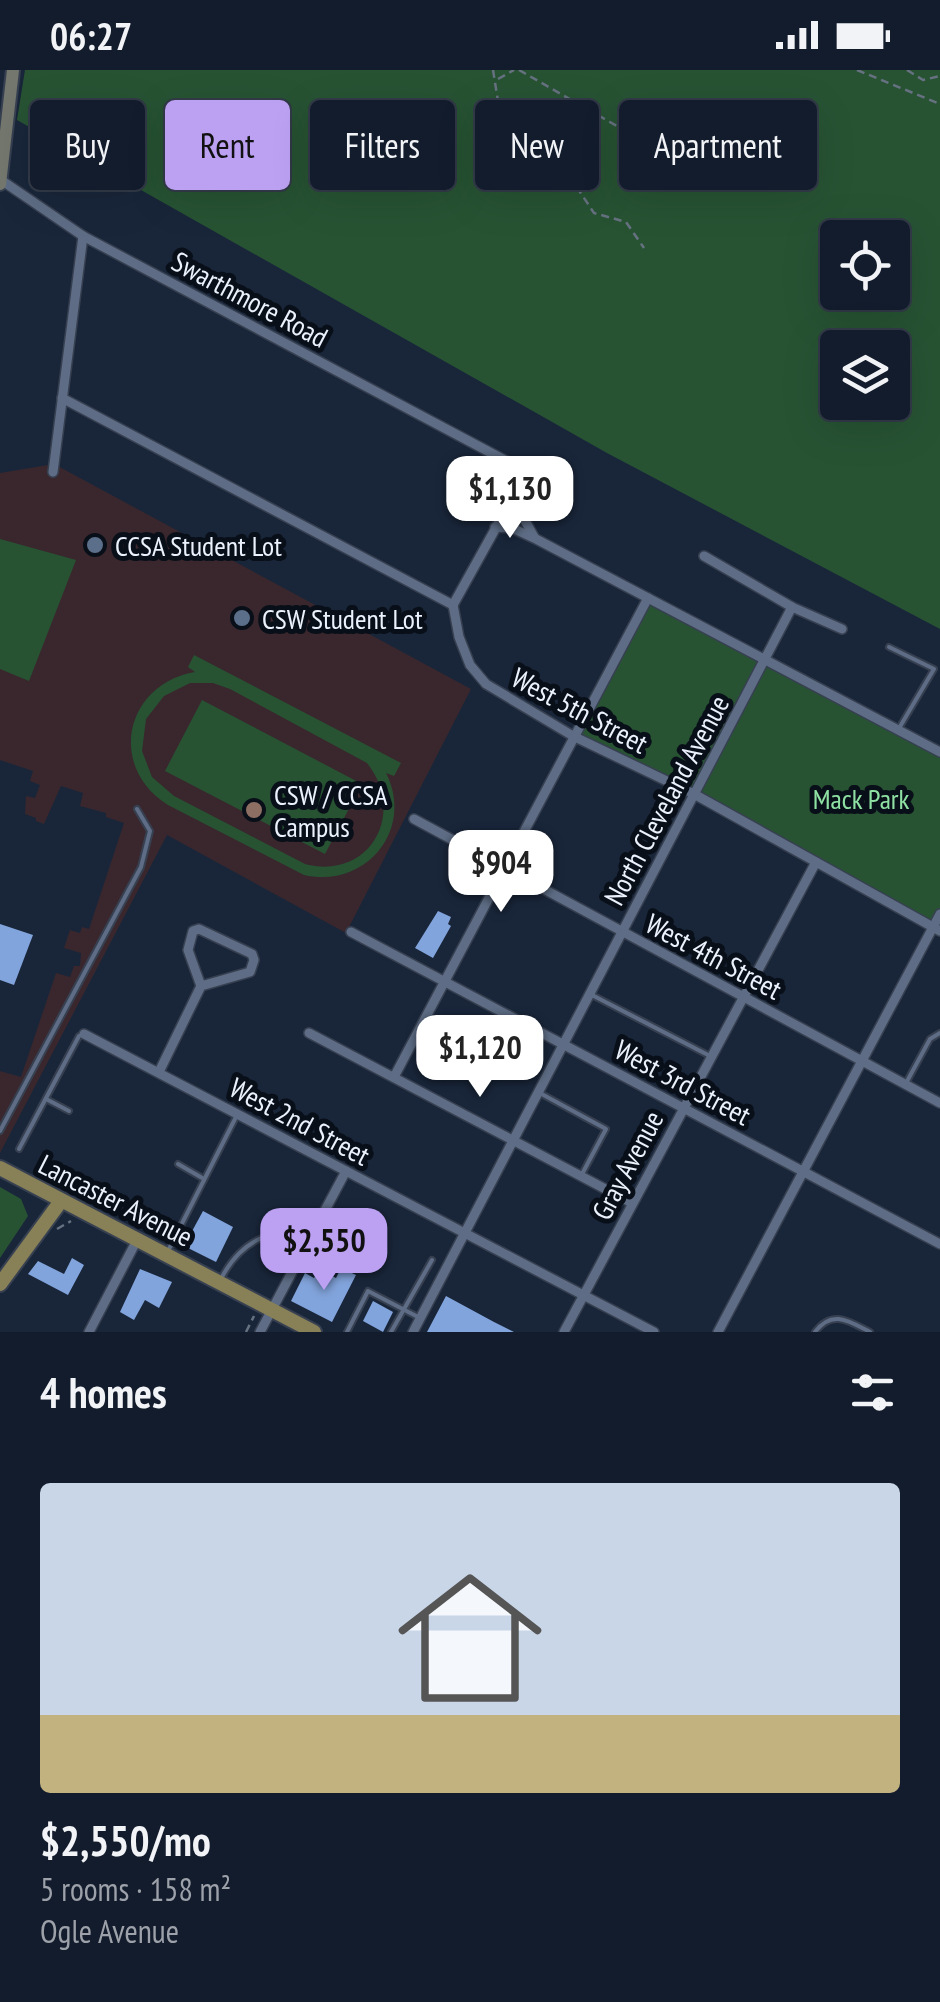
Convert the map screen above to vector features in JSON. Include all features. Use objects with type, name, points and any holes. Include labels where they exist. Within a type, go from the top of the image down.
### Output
[{"type":"main road","points":[[0,182],[13,70]]},
{"type":"main road","name":"Lancaster Avenue","points":[[0,1168],[162,1257],[220,1281],[314,1332]]},
{"type":"main road","points":[[0,1284],[61,1201]]},
{"type":"street","name":"Swarthmore Road","points":[[0,182],[83,236],[486,448],[512,464],[516,481]]},
{"type":"street","points":[[53,472],[83,236]]},
{"type":"street","points":[[62,398],[453,605],[508,506],[516,481]]},
{"type":"street","points":[[516,481],[522,515],[536,539]]},
{"type":"street","points":[[495,527],[512,528],[536,539],[940,752]]},
{"type":"street","points":[[704,556],[792,607],[842,630]]},
{"type":"street","points":[[394,1076],[648,598]]},
{"type":"street","name":"West 5th Street","points":[[453,605],[459,638],[470,666],[486,684],[574,736],[694,794],[936,929]]},
{"type":"street","name":"North Cleveland Avenue","points":[[413,1332],[792,607]]},
{"type":"street","name":"West 4th Street","points":[[414,819],[940,1103]]},
{"type":"street","name":"Gray Avenue","points":[[564,1332],[816,862]]},
{"type":"street","points":[[718,1332],[861,1061],[936,929],[940,914]]},
{"type":"street","points":[[158,1072],[201,986],[188,950],[193,931],[200,929],[252,954],[250,972],[201,986]]},
{"type":"street","name":"West 3rd Street","points":[[351,932],[940,1244]]},
{"type":"street","points":[[308,1033],[632,1203]]},
{"type":"street","name":"West 2nd Street","points":[[84,1034],[654,1332]]},
{"type":"street","points":[[260,1332],[346,1170]]},
{"type":"street","points":[[89,1332],[137,1240]]},
{"type":"lane","points":[[889,647],[934,668],[898,730]]},
{"type":"lane","points":[[2,1128],[141,866],[150,831],[138,809]]},
{"type":"lane","points":[[590,994],[711,1056]]},
{"type":"lane","points":[[905,1085],[930,1040],[940,1033]]},
{"type":"lane","points":[[19,1149],[79,1036],[84,1034]]},
{"type":"lane","points":[[538,1092],[606,1129],[581,1176]]},
{"type":"lane","points":[[46,1100],[69,1111]]},
{"type":"lane","points":[[162,1257],[238,1114]]},
{"type":"lane","points":[[178,1164],[204,1179]]},
{"type":"lane","points":[[220,1281],[231,1260],[264,1234],[294,1234],[308,1241]]},
{"type":"lane","points":[[391,1332],[432,1260]]},
{"type":"lane","points":[[350,1331],[368,1290],[420,1318]]},
{"type":"lane","points":[[815,1332],[824,1321],[838,1318],[870,1332]]},
{"type":"path","points":[[493,70],[498,102],[514,116],[514,142],[551,172],[574,183],[594,214],[626,222],[644,248]]},
{"type":"path","points":[[496,82],[517,70],[619,127]]},
{"type":"path","points":[[858,70],[940,104]]},
{"type":"path","points":[[906,70],[923,80],[940,76]]},
{"type":"path","points":[[55,1232],[73,1221]]},
{"type":"shaded area","name":"CSW / CCSA Campus","points":[[54,464],[471,689],[346,933],[167,835],[0,1153],[0,1071],[21,1077],[56,973],[70,977],[74,966],[80,966],[81,953],[64,948],[70,930],[80,933],[82,927],[89,929],[124,823],[80,806],[83,793],[61,786],[44,824],[36,821],[25,814],[26,796],[35,798],[40,785],[30,781],[33,771],[0,760],[0,473]]},
{"type":"green space","points":[[25,70],[940,70],[940,629],[607,453],[141,190],[145,190],[145,100],[30,100],[30,127],[17,120]]},
{"type":"green space","points":[[0,539],[76,560],[29,681],[0,669]]},
{"type":"green space","name":"Mack Park","points":[[648,598],[940,752],[940,914],[933,927],[694,794],[573,736]]},
{"type":"green space","points":[[194,655],[401,763],[394,776],[386,773],[394,815],[379,851],[347,873],[326,877],[304,875],[168,805],[149,789],[137,770],[131,749],[132,729],[153,692],[171,680],[195,672],[188,667]],"holes":[[[190,683],[213,683],[367,763],[383,802],[382,821],[364,853],[328,867],[305,864],[174,796],[152,777],[142,751],[146,719],[164,696]]]},
{"type":"green space","points":[[202,700],[362,784],[325,854],[165,771]]},
{"type":"green space","points":[[0,1187],[21,1199],[28,1216],[0,1258]]},
{"type":"building","points":[[438,911],[451,917],[451,926],[433,958],[415,948]]},
{"type":"building","points":[[0,924],[33,935],[14,985],[0,980]]},
{"type":"building","points":[[203,1211],[233,1227],[216,1262],[184,1246]]},
{"type":"building","points":[[72,1258],[84,1265],[68,1295],[28,1274],[38,1261],[64,1274]]},
{"type":"building","points":[[341,1268],[356,1275],[332,1322],[291,1301],[305,1273],[314,1278],[319,1269],[336,1278]]},
{"type":"building","points":[[140,1269],[172,1282],[159,1308],[145,1300],[134,1320],[120,1312]]},
{"type":"building","points":[[446,1296],[494,1322],[514,1332],[427,1332]]},
{"type":"building","points":[[373,1301],[393,1312],[383,1332],[363,1321]]},
{"type":"place","name":"CCSA Student Lot","points":[[95,545]]},
{"type":"place","name":"CSW Student Lot","points":[[242,618]]},
{"type":"place","name":"CSW / CCSA Campus","points":[[254,810]]}]
